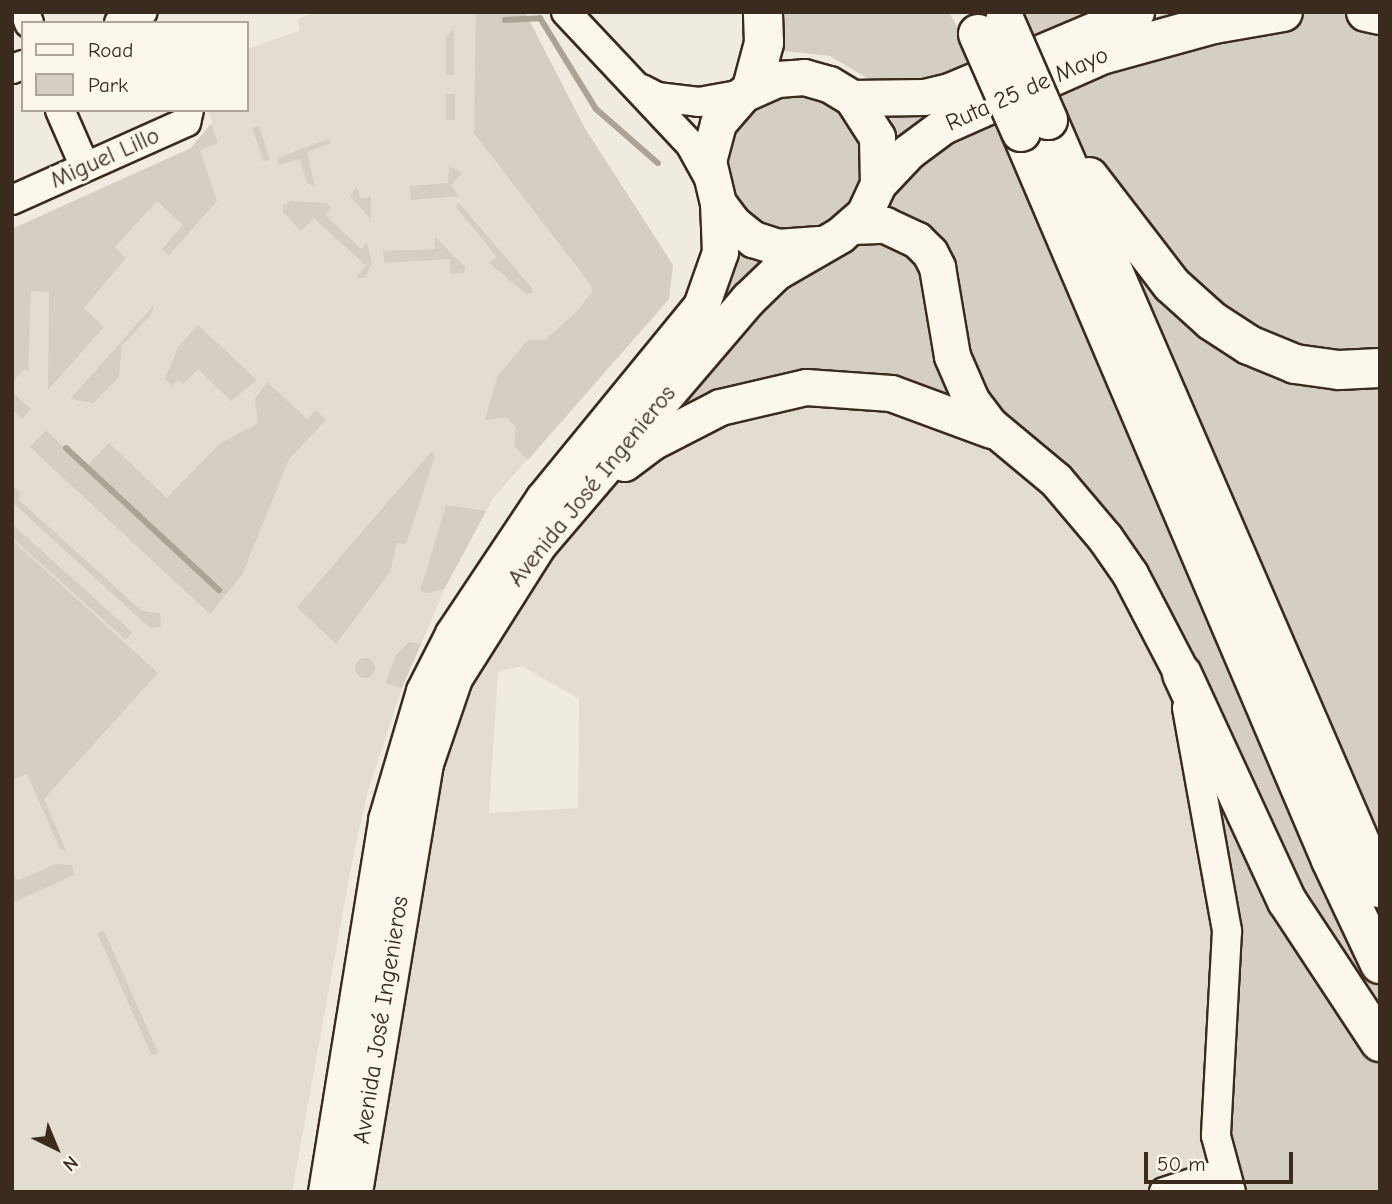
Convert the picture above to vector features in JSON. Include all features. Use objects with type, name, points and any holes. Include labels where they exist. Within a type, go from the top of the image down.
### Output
[{"type":"highway","points":[[747,91],[764,43],[763,12]]},
{"type":"highway","points":[[1105,54],[1214,24],[1283,12]]},
{"type":"highway","points":[[1366,12],[1380,15]]},
{"type":"highway","points":[[988,20],[1380,888]]},
{"type":"highway","points":[[1034,126],[1172,285],[1212,321],[1248,345],[1295,364],[1339,370],[1380,368]]},
{"type":"highway","points":[[1034,126],[1331,860],[1380,964]]},
{"type":"highway","points":[[1182,674],[1287,901],[1380,1042]]},
{"type":"main road","name":"Ruta 25 de Mayo","points":[[852,98],[924,97],[949,91],[1136,12]]},
{"type":"main road","name":"Ruta 25 de Mayo","points":[[878,184],[908,152],[943,126],[1200,12]]},
{"type":"main road","name":"Ruta 25 de Mayo","points":[[747,91],[777,79],[804,77],[829,84],[852,98],[877,137],[878,184]]},
{"type":"main road","name":"Avenida José Ingenieros","points":[[326,1192],[386,820],[424,691],[453,634],[543,499],[701,306],[717,268],[714,191],[708,160],[714,132],[729,107],[747,91]]},
{"type":"main road","name":"Avenida José Ingenieros","points":[[354,1192],[425,763],[454,678],[538,545],[748,299],[776,272],[840,234],[878,184]]},
{"type":"main road","points":[[714,191],[733,223],[753,239],[777,247],[802,248],[840,234],[885,225],[917,240],[930,253],[937,267],[956,368],[978,412],[1056,480],[1105,538],[1130,574],[1182,674]]},
{"type":"main road","points":[[538,545],[652,442],[720,407],[755,395],[806,387],[870,389],[942,409],[1007,439]]},
{"type":"street","points":[[124,21],[146,12]]},
{"type":"street","points":[[566,12],[640,87],[690,144],[714,191]]},
{"type":"street","points":[[640,87],[657,97],[686,101],[747,91]]},
{"type":"street","points":[[61,112],[85,167]]},
{"type":"street","name":"Miguel Lillo","points":[[13,198],[186,122],[188,112]]},
{"type":"street","points":[[1164,1192],[1227,1182],[1216,1136],[1227,931],[1182,674]]},
{"type":"shaded area","points":[[318,12],[525,12],[584,127],[673,265],[669,299],[494,497],[448,581],[402,688],[368,791],[352,862],[292,1192],[12,1192],[12,229],[191,148],[212,122],[209,112],[248,112],[248,49],[300,31],[297,19]]},
{"type":"shaded area","points":[[846,387],[1032,458],[1182,674],[1218,873],[1223,1173],[1164,1192],[354,1192],[425,763],[538,545],[652,442]],"holes":[[[522,666],[579,699],[578,808],[489,813],[498,672]]]},
{"type":"green space","points":[[476,12],[525,12],[584,127],[673,265],[669,299],[528,460],[514,446],[516,427],[506,417],[485,420],[497,377],[528,340],[545,340],[576,312],[592,292],[591,285],[474,133]]},
{"type":"green space","points":[[776,12],[949,12],[964,39],[1026,12],[1113,12],[969,77],[877,84],[830,56],[775,50]]},
{"type":"green space","points":[[1168,12],[1188,12],[899,146],[888,108],[966,99]]},
{"type":"green space","points":[[1227,12],[1380,12],[1380,1192],[1231,1192],[1223,1173],[1227,931],[1162,618],[980,399],[954,305],[877,209],[947,137]]},
{"type":"green space","points":[[454,29],[454,75],[446,75],[446,37]]},
{"type":"green space","points":[[795,90],[822,95],[844,111],[860,133],[865,160],[860,187],[844,209],[822,225],[795,230],[768,225],[746,209],[730,187],[725,160],[730,133],[746,111],[768,95]]},
{"type":"green space","points":[[446,94],[455,94],[455,120],[446,120]]},
{"type":"green space","points":[[211,124],[218,143],[200,150],[217,201],[169,255],[162,249],[183,225],[157,201],[115,247],[126,258],[84,308],[104,327],[48,390],[49,292],[31,291],[28,372],[24,369],[12,383],[12,229],[191,148]]},
{"type":"green space","points":[[259,126],[270,159],[263,161],[252,128]]},
{"type":"green space","points":[[329,139],[331,143],[307,152],[315,187],[307,183],[300,159],[279,165],[277,158]]},
{"type":"green space","points":[[449,166],[462,173],[451,186],[459,196],[411,200],[410,186],[448,183]]},
{"type":"green space","points":[[356,186],[361,199],[371,196],[371,219],[350,196]]},
{"type":"green space","points":[[291,201],[328,203],[331,208],[325,215],[361,249],[367,243],[372,263],[365,278],[355,278],[366,266],[314,218],[301,231],[283,212],[283,205]]},
{"type":"green space","points":[[459,203],[532,288],[532,293],[526,294],[489,263],[497,257],[455,206]]},
{"type":"green space","points":[[868,233],[919,252],[970,414],[868,380],[637,444],[760,302]]},
{"type":"green space","points":[[435,237],[465,267],[464,273],[450,274],[450,259],[384,263],[383,251],[435,249]]},
{"type":"green space","points":[[732,242],[774,263],[716,312],[731,269]]},
{"type":"green space","points":[[155,304],[150,316],[122,345],[119,377],[93,403],[70,399]]},
{"type":"green space","points":[[198,325],[257,380],[231,401],[198,369],[183,384],[178,380],[172,386],[165,379],[178,347]]},
{"type":"green space","points":[[267,382],[307,419],[316,410],[326,420],[289,459],[242,575],[210,614],[30,447],[46,430],[85,468],[109,443],[167,498],[218,445],[258,423],[255,399]]},
{"type":"green space","points":[[12,392],[31,409],[22,419],[12,409]]},
{"type":"green space","points":[[431,452],[435,456],[406,544],[397,543],[390,572],[336,644],[297,607]]},
{"type":"green space","points":[[12,485],[20,493],[19,500],[142,611],[160,613],[161,627],[150,628],[12,502]]},
{"type":"green space","points":[[446,505],[486,511],[445,588],[429,593],[420,591]]},
{"type":"green space","points":[[12,524],[132,632],[126,640],[12,537]]},
{"type":"green space","points":[[12,540],[158,673],[44,799],[66,851],[60,849],[27,774],[12,780]]},
{"type":"green space","points":[[409,642],[421,644],[402,688],[386,683],[395,656]]},
{"type":"green space","points":[[365,658],[372,661],[375,668],[372,675],[365,678],[358,675],[355,668],[358,661]]},
{"type":"green space","points":[[56,864],[72,865],[74,875],[14,902],[12,871],[17,881]]},
{"type":"green space","points":[[104,931],[158,1053],[152,1055],[98,934]]},
{"type":"waterway","points":[[505,20],[540,18],[596,109],[658,163]]},
{"type":"waterway","points":[[66,448],[219,590]]}]
